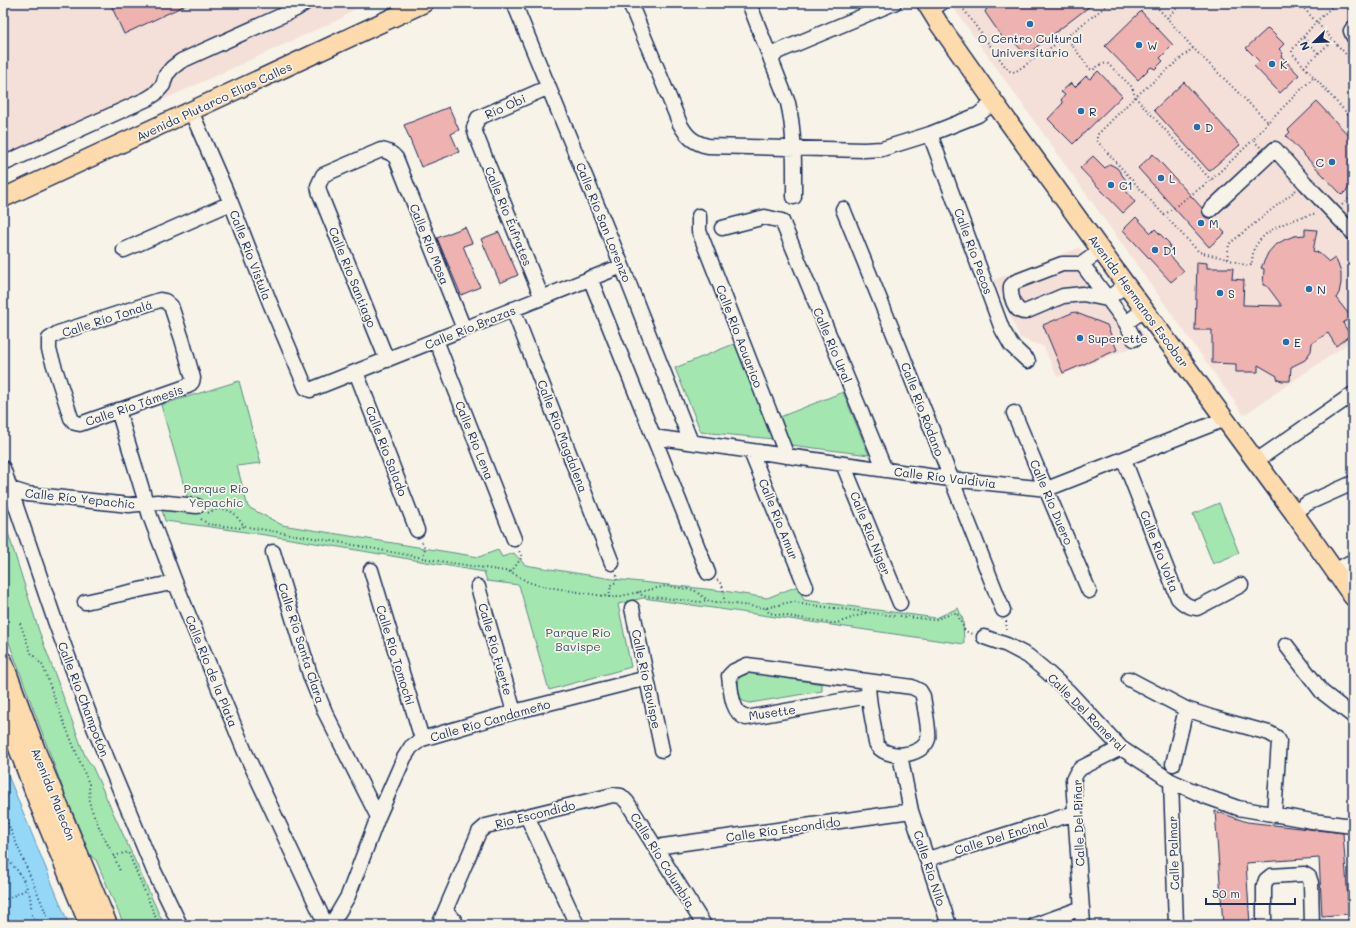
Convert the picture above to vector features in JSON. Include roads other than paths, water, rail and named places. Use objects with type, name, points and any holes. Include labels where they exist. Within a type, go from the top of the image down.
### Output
[{"type":"main road","name":"Avenida Plutarco Elías Calles","points":[[3,198],[414,5]]},
{"type":"main road","name":"Avenida Hermanos Escobar","points":[[933,5],[938,24],[1126,285],[1294,513],[1353,597]]},
{"type":"main road","name":"Avenida Malecón","points":[[3,661],[37,753],[108,925]]},
{"type":"main road","name":"Avenida Malecón","points":[[3,708],[40,807],[89,925]]},
{"type":"street","points":[[3,164],[147,99],[155,94],[163,85],[166,75],[181,61],[296,10],[305,3]]},
{"type":"street","name":"Calle Río San Lorenzo","points":[[514,3],[622,266],[691,442]]},
{"type":"street","points":[[630,3],[684,133],[691,140],[699,144],[708,146],[864,150],[882,149],[930,134],[978,115],[994,102]]},
{"type":"street","points":[[749,3],[788,103],[793,148],[794,197]]},
{"type":"street","points":[[771,60],[777,52],[894,3]]},
{"type":"street","points":[[1353,28],[1351,31],[1353,36]]},
{"type":"street","name":"Río Obi","points":[[476,135],[474,128],[478,118],[549,87]]},
{"type":"street","name":"Calle Río Vistula","points":[[191,111],[231,203],[270,303],[306,388],[310,390],[318,387]]},
{"type":"street","name":"Calle Río Pecos","points":[[930,134],[1002,329],[1011,345],[1028,361]]},
{"type":"street","name":"Calle Río Éufrates","points":[[476,135],[542,298]]},
{"type":"street","points":[[1210,210],[1275,149],[1329,208],[1351,226]]},
{"type":"street","name":"Calle Río Mosa","points":[[320,194],[318,186],[322,175],[381,150],[392,154],[396,158],[464,329]]},
{"type":"street","name":"Calle Río Santiago","points":[[320,194],[386,360]]},
{"type":"street","points":[[124,250],[231,203]]},
{"type":"street","name":"Calle Río Ródano","points":[[843,209],[1003,610]]},
{"type":"street","name":"Calle Río Acuarico","points":[[699,216],[699,231],[787,456]]},
{"type":"street","name":"Calle Río Ural","points":[[722,228],[765,217],[782,221],[885,470]]},
{"type":"street","points":[[1101,250],[1082,264],[1062,264],[1015,282],[1011,286],[1010,293],[1017,309],[1021,312],[1025,312],[1063,296],[1083,294],[1107,299],[1126,285]]},
{"type":"street","points":[[1082,264],[1126,323],[1134,339]]},
{"type":"street","name":"Calle Río Brazas","points":[[318,387],[622,266]]},
{"type":"street","points":[[590,278],[708,573]]},
{"type":"street","name":"Calle Río Tonalá","points":[[75,423],[71,418],[49,350],[50,339],[58,333],[160,300],[166,301],[171,306],[182,339],[193,378],[192,382]]},
{"type":"street","points":[[1126,323],[1145,309]]},
{"type":"street","name":"Calle Río Magdalena","points":[[513,310],[612,563]]},
{"type":"street","name":"Calle Rio Lena","points":[[436,340],[514,539]]},
{"type":"street","name":"Calle Río Salado","points":[[356,372],[417,530]]},
{"type":"street","name":"Calle Río Támesis","points":[[75,423],[80,424],[188,386],[192,382]]},
{"type":"street","points":[[1256,461],[1353,394]]},
{"type":"street","name":"Calle Río de la Plata","points":[[118,410],[146,503],[175,582],[245,752],[327,925]]},
{"type":"street","name":"Calle Río Duero","points":[[1014,413],[1047,489],[1088,591]]},
{"type":"street","name":"Calle Río Valdivia","points":[[653,437],[950,479],[1047,489],[1225,419]]},
{"type":"street","name":"Calle Río Amur","points":[[752,452],[806,586]]},
{"type":"street","name":"Calle Río Volta","points":[[1124,460],[1178,598],[1184,604],[1197,608],[1242,585]]},
{"type":"street","name":"Calle Río Niger","points":[[843,464],[900,603]]},
{"type":"street","name":"Calle Río Champotón","points":[[3,468],[55,620],[95,730],[154,871],[180,925]]},
{"type":"street","points":[[1294,513],[1308,503],[1353,483]]},
{"type":"street","name":"Calle Río Yepachic","points":[[11,489],[27,494],[129,505],[157,502],[200,515]]},
{"type":"street","name":"Calle Río Santa Clara","points":[[273,552],[311,678],[325,712],[378,817]]},
{"type":"street","points":[[1334,571],[1353,561]]},
{"type":"street","name":"Calle Río Tomochi","points":[[370,570],[422,739]]},
{"type":"street","points":[[85,602],[175,582]]},
{"type":"street","name":"Calle Río Fuerte","points":[[478,587],[514,712]]},
{"type":"street","name":"Calle Río Bavispe","points":[[632,608],[662,750]]},
{"type":"street","name":"Calle Del Romeral","points":[[984,636],[1007,645],[1028,656],[1068,692],[1121,748],[1170,781],[1207,797],[1238,808],[1312,822],[1353,826]]},
{"type":"street","points":[[1286,645],[1322,692],[1353,716]]},
{"type":"street","name":"Musette","points":[[868,689],[747,665],[734,671],[729,676],[734,705],[742,716],[746,718],[868,689],[912,687],[920,691],[923,696],[928,738],[924,747],[915,752],[900,755]]},
{"type":"street","name":"Calle Río Candameño","points":[[327,925],[334,920],[348,896],[378,817],[404,758],[412,747],[422,739],[514,712],[647,678]]},
{"type":"street","points":[[1129,678],[1186,709],[1269,733],[1276,737],[1279,741],[1274,815]]},
{"type":"street","points":[[868,689],[876,743],[881,750],[888,754],[900,755],[911,811]]},
{"type":"street","points":[[1172,764],[1186,709]]},
{"type":"street","name":"Calle Del Piñar","points":[[1083,925],[1073,780],[1080,768],[1121,748]]},
{"type":"street","name":"Calle Palmar","points":[[1170,781],[1176,925]]},
{"type":"street","name":"Rio Escondido","points":[[439,925],[482,828],[613,795],[620,796]]},
{"type":"street","name":"Calle Río Columbia","points":[[620,796],[627,802],[704,925]]},
{"type":"street","name":"Calle Río Escondido","points":[[656,848],[911,811]]},
{"type":"street","name":"Calle Río Nilo","points":[[911,811],[949,925]]},
{"type":"street","name":"Calle Del Encinal","points":[[928,859],[1075,813]]},
{"type":"street","points":[[527,816],[577,925]]},
{"type":"street","points":[[1264,925],[1264,886],[1266,880],[1272,876],[1304,874],[1309,877],[1311,883],[1312,925]]},
{"type":"street","points":[[1035,925],[1082,908]]},
{"type":"street","points":[[446,911],[457,925]]},
{"type":"water","points":[[3,763],[69,925],[3,925]]},
{"type":"place","name":"O Centro Cultural Universitario","points":[[1030,24]]},
{"type":"place","name":"W","points":[[1139,45]]},
{"type":"place","name":"K","points":[[1272,64]]},
{"type":"place","name":"R","points":[[1081,111]]},
{"type":"place","name":"D","points":[[1197,127]]},
{"type":"place","name":"C","points":[[1332,162]]},
{"type":"place","name":"L","points":[[1161,178]]},
{"type":"place","name":"C1","points":[[1111,185]]},
{"type":"place","name":"M","points":[[1201,223]]},
{"type":"place","name":"D1","points":[[1155,250]]},
{"type":"place","name":"N","points":[[1309,289]]},
{"type":"place","name":"S","points":[[1220,293]]},
{"type":"place","name":"Superette","points":[[1080,338]]},
{"type":"place","name":"E","points":[[1286,342]]},
{"type":"park label","name":"Parque Rio Yepachic","points":[[216,495]]},
{"type":"park label","name":"Parque Rio Bavispe","points":[[578,639]]}]
